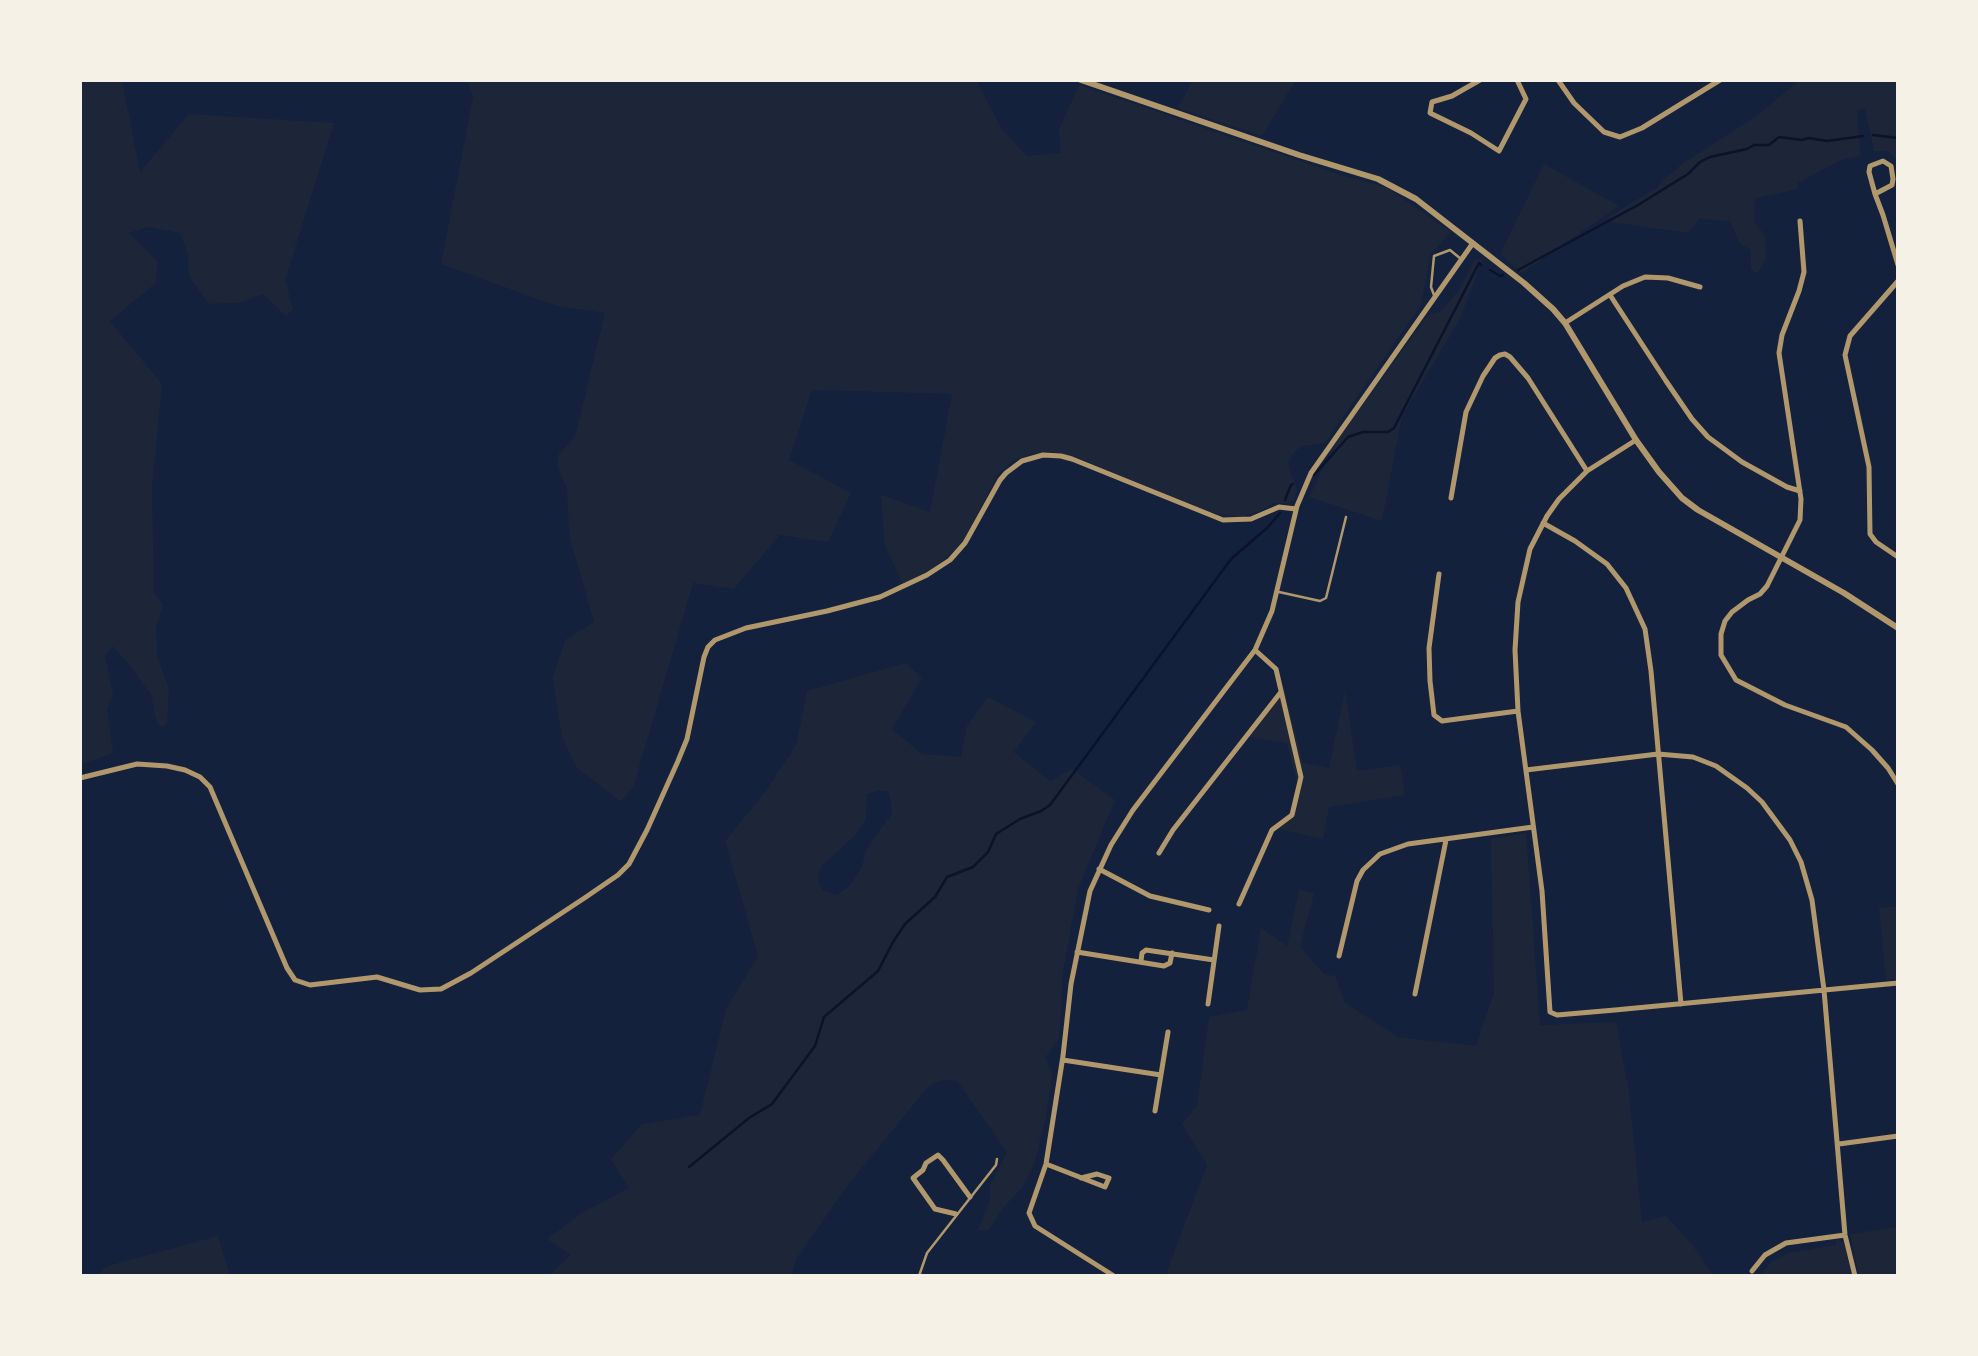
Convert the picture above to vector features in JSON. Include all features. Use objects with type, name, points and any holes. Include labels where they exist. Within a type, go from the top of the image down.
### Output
[{"type":"street","points":[[1082,80],[1378,179],[1416,200],[1539,296],[1565,323],[1636,440],[1682,498],[1898,628]]},
{"type":"street","points":[[1480,80],[1432,102],[1430,113],[1499,151],[1526,98],[1517,80]]},
{"type":"street","points":[[1558,80],[1579,109],[1604,132],[1620,137],[1642,128],[1720,80]]},
{"type":"street","points":[[1876,194],[1892,185],[1892,166],[1884,161],[1874,163],[1869,172],[1898,265]]},
{"type":"street","points":[[1800,221],[1804,272],[1779,353],[1800,491],[1800,520],[1766,586],[1725,622],[1721,655],[1736,680],[1846,727],[1872,750],[1898,784]]},
{"type":"street","points":[[1114,1276],[1032,1223],[1029,1212],[1046,1164],[1085,910],[1111,845],[1133,810],[1263,635],[1278,592],[1296,509],[1311,473],[1473,243]]},
{"type":"street","points":[[1565,323],[1635,280],[1656,276],[1700,287]]},
{"type":"street","points":[[1898,281],[1850,336],[1845,356],[1870,479],[1870,534],[1898,557]]},
{"type":"street","points":[[1610,295],[1708,437],[1742,462],[1787,488],[1800,491]]},
{"type":"street","points":[[1451,498],[1466,412],[1478,385],[1500,354],[1510,357],[1528,378],[1587,472]]},
{"type":"street","points":[[1636,440],[1587,472],[1559,500],[1530,549],[1518,602],[1518,712],[1542,891],[1548,1008],[1552,1014],[1898,982]]},
{"type":"street","points":[[80,778],[137,764],[167,766],[200,777],[210,787],[294,980],[310,985],[377,977],[420,990],[441,988],[471,973],[629,864],[687,739],[704,656],[715,640],[746,628],[880,597],[927,575],[950,560],[965,543],[1000,480],[1013,466],[1043,455],[1061,456],[1223,520],[1251,519],[1279,507],[1296,509]]},
{"type":"street","points":[[1543,523],[1607,564],[1635,604],[1648,642],[1681,1004]]},
{"type":"street","points":[[1438,574],[1429,648],[1434,716],[1442,721],[1518,712]]},
{"type":"street","points":[[1238,904],[1272,830],[1292,815],[1301,776],[1276,669],[1255,650]]},
{"type":"street","points":[[1159,853],[1281,692]]},
{"type":"street","points":[[1526,770],[1658,754],[1693,757],[1716,766],[1747,788],[1778,821],[1801,862],[1808,884],[1824,990],[1845,1235],[1855,1276]]},
{"type":"street","points":[[1339,956],[1357,881],[1380,854],[1400,846],[1533,827]]},
{"type":"street","points":[[1415,994],[1446,839]]},
{"type":"street","points":[[1099,870],[1150,896],[1209,910]]},
{"type":"street","points":[[1208,1004],[1219,926]]},
{"type":"street","points":[[1141,962],[1146,950],[1214,960]]},
{"type":"street","points":[[1077,952],[1166,966],[1172,954]]},
{"type":"street","points":[[1156,1112],[1168,1032]]},
{"type":"street","points":[[1063,1060],[1161,1075]]},
{"type":"street","points":[[1839,1144],[1898,1136]]},
{"type":"street","points":[[956,1214],[935,1210],[912,1178],[938,1155],[970,1197]]},
{"type":"street","points":[[1046,1164],[1105,1187],[1109,1178],[1097,1174],[1082,1178]]},
{"type":"street","points":[[1752,1271],[1765,1255],[1786,1243],[1845,1235]]},
{"type":"lane","points":[[1892,185],[1898,192]]},
{"type":"lane","points":[[1434,296],[1434,256],[1450,250],[1462,260]]},
{"type":"lane","points":[[1278,592],[1320,601],[1326,598],[1346,517]]},
{"type":"lane","points":[[919,1276],[927,1252],[998,1159]]},
{"type":"shaded area","points":[[122,80],[140,172],[189,114],[334,123],[285,280],[293,309],[286,316],[263,294],[238,303],[209,304],[189,276],[188,254],[180,233],[148,227],[129,233],[157,261],[156,283],[110,321],[162,384],[152,487],[154,592],[163,605],[156,627],[157,657],[169,688],[167,724],[157,723],[151,695],[112,646],[105,656],[113,695],[107,709],[113,753],[80,765],[80,81]]},
{"type":"shaded area","points":[[467,80],[979,80],[1001,128],[1027,156],[1061,153],[1059,129],[1079,85],[1388,188],[1451,232],[1430,255],[1421,305],[1325,443],[1303,446],[1288,462],[1297,489],[1294,500],[1275,503],[1259,512],[1238,517],[1204,511],[1081,459],[1055,452],[1032,454],[1013,461],[999,473],[961,545],[929,572],[903,584],[885,546],[881,495],[930,512],[952,394],[812,390],[789,460],[851,493],[828,542],[780,535],[734,589],[693,583],[633,788],[620,801],[577,768],[562,737],[553,678],[565,640],[594,622],[569,535],[567,489],[557,465],[559,454],[575,437],[605,313],[557,306],[441,264],[473,97]]},
{"type":"shaded area","points":[[1193,80],[1296,80],[1262,136],[1178,108]]},
{"type":"shaded area","points":[[1799,80],[1898,80],[1898,159],[1888,151],[1874,151],[1865,108],[1857,110],[1860,156],[1841,160],[1798,183],[1796,190],[1755,198],[1754,221],[1765,236],[1766,259],[1757,274],[1751,268],[1751,250],[1740,244],[1730,221],[1699,219],[1688,233],[1611,222],[1607,218],[1658,187],[1682,164],[1758,115]]},
{"type":"shaded area","points":[[1544,164],[1619,206],[1522,273],[1500,254]]},
{"type":"shaded area","points":[[1475,259],[1482,260],[1460,319],[1402,416],[1382,521],[1309,497],[1336,442],[1429,314],[1440,312],[1458,291]]},
{"type":"shaded area","points":[[906,663],[922,678],[892,729],[922,754],[961,757],[967,726],[988,697],[1036,722],[1014,752],[1050,781],[1072,769],[1115,800],[1078,889],[1063,972],[1059,1039],[1045,1058],[1052,1073],[1034,1164],[1022,1188],[989,1230],[978,1230],[990,1200],[990,1185],[1007,1152],[957,1081],[943,1080],[926,1089],[847,1186],[797,1258],[791,1276],[548,1276],[571,1255],[547,1239],[582,1213],[629,1188],[611,1159],[642,1124],[700,1115],[726,1009],[758,956],[725,841],[766,791],[796,745],[807,691]],"holes":[[[888,791],[892,813],[867,849],[861,869],[849,887],[836,895],[822,890],[818,880],[821,866],[855,836],[866,819],[867,794]]]},
{"type":"shaded area","points":[[1283,685],[1303,763],[1329,768],[1345,691],[1357,771],[1400,765],[1405,795],[1329,807],[1323,839],[1270,827],[1289,814],[1297,783],[1287,743],[1243,736]]},
{"type":"shaded area","points":[[1526,833],[1540,1025],[1616,1022],[1629,1093],[1642,1222],[1666,1216],[1691,1243],[1711,1276],[1168,1276],[1207,1165],[1182,1124],[1197,1106],[1209,1017],[1247,1010],[1261,928],[1287,946],[1299,890],[1314,893],[1300,947],[1324,974],[1335,976],[1344,1002],[1398,1037],[1476,1046],[1494,993],[1491,839]]},
{"type":"shaded area","points":[[1898,906],[1898,979],[1886,980],[1879,908]]},
{"type":"shaded area","points":[[1898,1227],[1898,1276],[1859,1276],[1850,1234]]},
{"type":"shaded area","points":[[218,1236],[230,1276],[99,1276],[111,1265]]},
{"type":"shaded area","points":[[1836,1239],[1844,1243],[1851,1276],[1755,1276],[1788,1253],[1836,1245]]},
{"type":"waterway","points":[[1873,135],[1898,138]]},
{"type":"waterway","points":[[1518,270],[1638,205],[1710,157],[1769,145],[1779,137],[1827,141],[1863,136]]},
{"type":"waterway","points":[[1314,475],[1348,437],[1394,428],[1481,265]]},
{"type":"waterway","points":[[1490,270],[1503,275]]},
{"type":"waterway","points":[[1285,500],[1293,484]]},
{"type":"waterway","points":[[689,1167],[772,1104],[815,1046],[824,1017],[878,971],[905,924],[935,897],[947,877],[973,867],[988,852],[996,834],[1050,805],[1231,559],[1280,513]]}]
